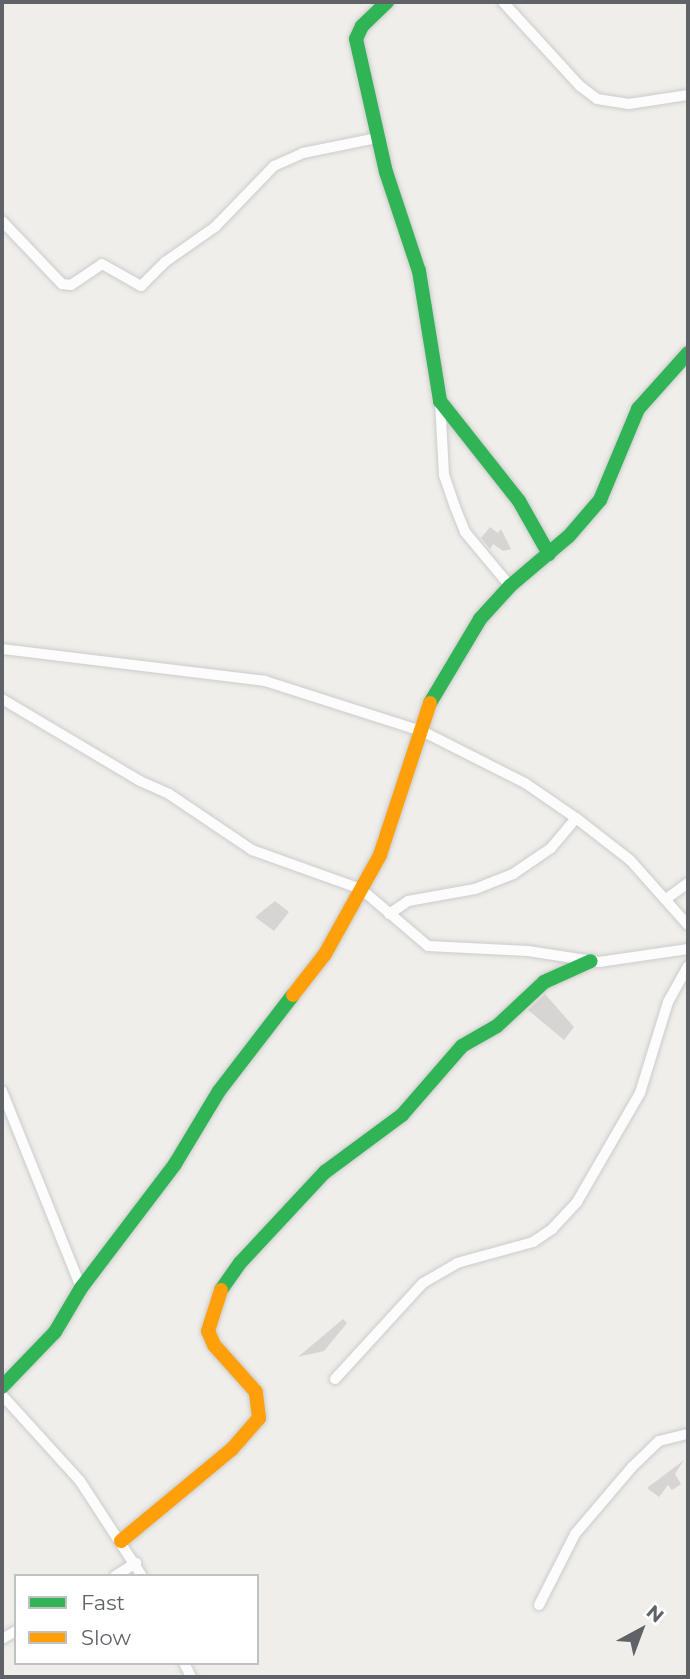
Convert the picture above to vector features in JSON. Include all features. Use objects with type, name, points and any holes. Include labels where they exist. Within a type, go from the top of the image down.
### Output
[{"type":"street","points":[[387,2],[355,36],[377,138],[419,271],[440,401],[444,475],[454,507],[471,541],[510,586]]},
{"type":"street","points":[[503,2],[580,86],[597,99],[629,104],[688,95]]},
{"type":"street","points":[[2,221],[62,284],[71,285],[102,264],[141,286],[165,262],[215,227],[274,166],[303,153],[377,138]]},
{"type":"street","points":[[2,1387],[55,1332],[81,1288],[156,1190],[219,1091],[325,954],[361,889],[397,811],[422,731],[449,666],[480,619],[510,586],[549,554],[600,500],[638,409],[688,353]]},
{"type":"street","points":[[440,401],[519,500],[549,554]]},
{"type":"street","points":[[2,649],[265,681],[422,731],[525,783],[576,818],[630,860],[688,925]]},
{"type":"street","points":[[2,699],[140,782],[170,794],[252,850],[361,889],[413,937],[436,948],[528,951],[592,961],[688,949]]},
{"type":"street","points":[[389,914],[408,901],[475,889],[513,874],[551,849],[576,818]]},
{"type":"street","points":[[666,899],[688,883]]},
{"type":"street","points":[[121,1541],[232,1448],[258,1418],[257,1392],[214,1345],[208,1331],[215,1302],[240,1263],[333,1165],[402,1115],[462,1046],[497,1026],[544,982],[592,961]]},
{"type":"street","points":[[335,1379],[423,1283],[457,1263],[533,1242],[552,1229],[577,1202],[640,1094],[668,1002],[688,966]]},
{"type":"street","points":[[2,1091],[81,1288]]},
{"type":"street","points":[[2,1395],[54,1449],[121,1541],[141,1574]]},
{"type":"street","points":[[538,1605],[575,1534],[632,1467],[659,1441],[688,1434]]},
{"type":"street","points":[[118,1574],[136,1563]]},
{"type":"building","points":[[490,527],[498,533],[501,529],[511,549],[503,551],[493,544],[490,549],[481,538]]},
{"type":"building","points":[[275,901],[289,912],[274,931],[255,917]]},
{"type":"building","points":[[545,994],[574,1027],[564,1040],[528,1010]]},
{"type":"building","points":[[343,1319],[347,1323],[324,1351],[298,1357]]},
{"type":"building","points":[[684,1460],[675,1474],[681,1484],[672,1490],[668,1485],[659,1497],[647,1488]]},
{"type":"traffic: fast","points":[[387,2],[362,26],[356,39],[386,172],[419,271],[440,401],[519,501],[549,554]]},
{"type":"traffic: fast","points":[[430,703],[480,619],[510,586],[569,536],[600,500],[638,409],[688,353]]},
{"type":"traffic: fast","points":[[221,1290],[240,1263],[325,1172],[402,1115],[462,1046],[497,1026],[544,982],[591,961]]},
{"type":"traffic: fast","points":[[2,1387],[55,1332],[81,1288],[175,1164],[219,1091],[293,995]]},
{"type":"traffic: slow","points":[[293,995],[325,954],[380,855],[430,703]]},
{"type":"traffic: slow","points":[[121,1541],[232,1449],[259,1418],[256,1392],[214,1345],[208,1331],[221,1290]]}]
